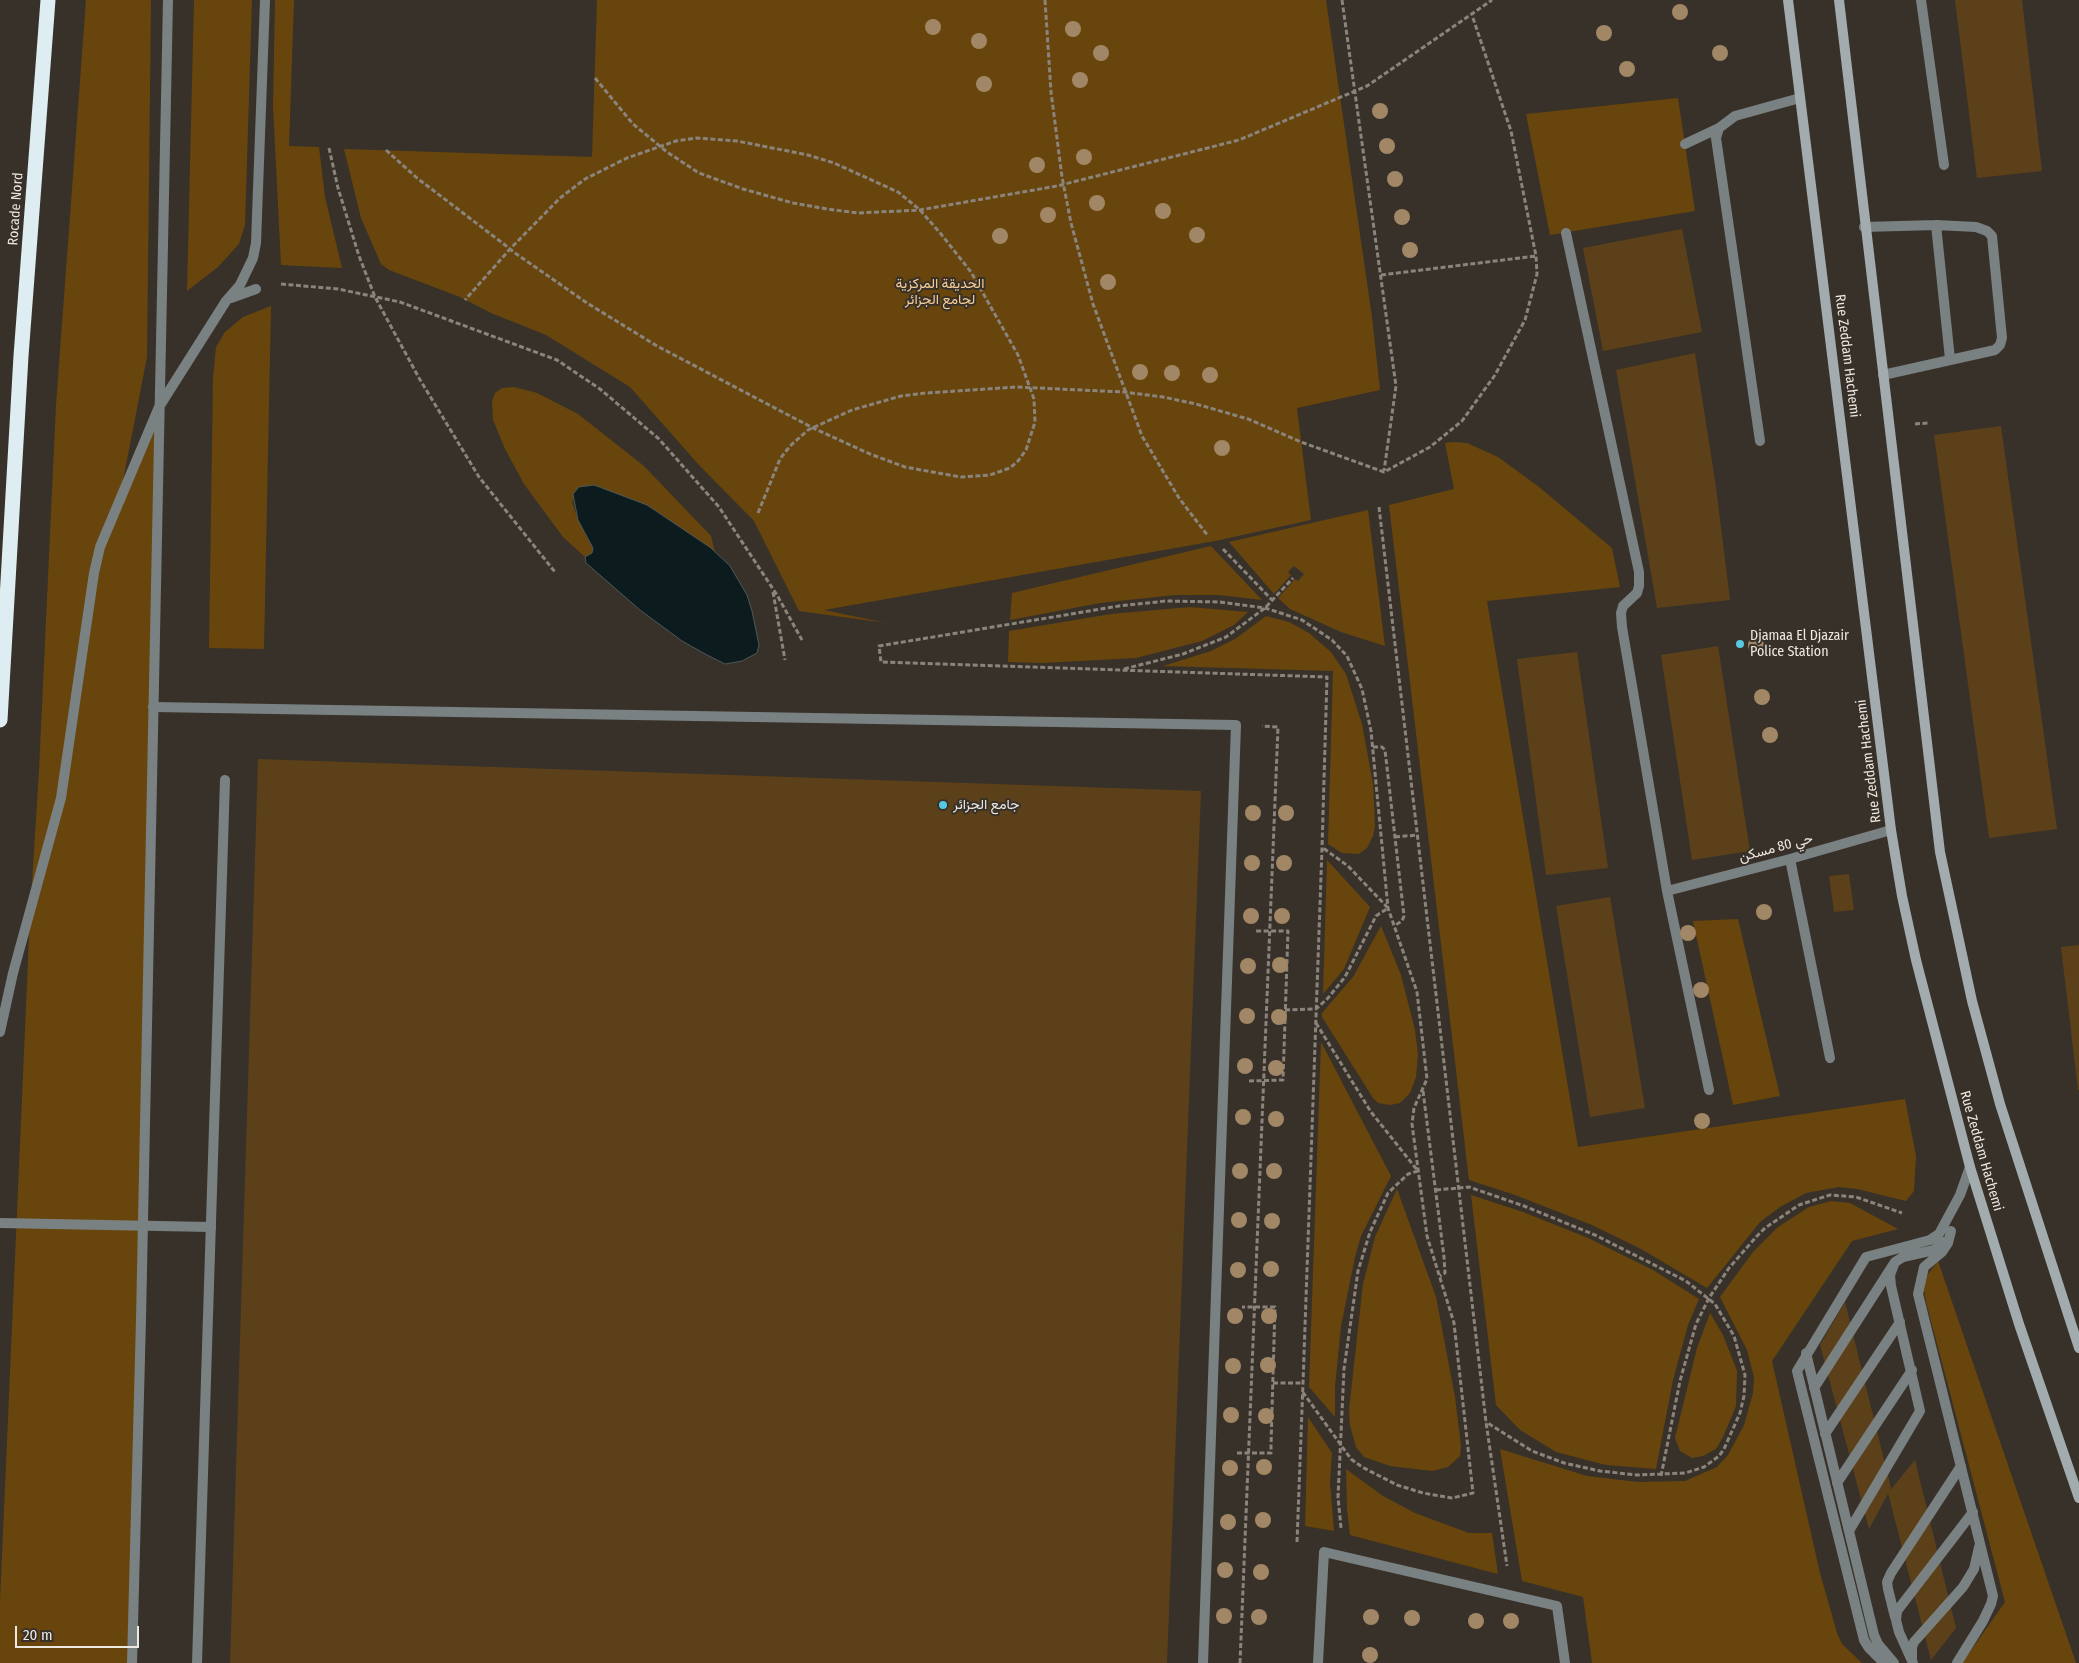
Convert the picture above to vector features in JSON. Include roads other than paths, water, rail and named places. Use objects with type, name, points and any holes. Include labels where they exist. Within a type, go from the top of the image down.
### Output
[{"type":"highway","name":"Rocade Nord","points":[[0,720],[22,346],[48,0]]},
{"type":"street","points":[[132,1663],[141,1329],[158,407],[168,0]]},
{"type":"street","points":[[0,1032],[13,973],[61,798],[94,573],[100,547],[158,407],[226,301],[247,273],[256,243],[265,0]]},
{"type":"street","name":"Rue Zeddam Hachemi","points":[[1788,0],[1891,830],[1916,960],[1970,1167],[2019,1324],[2079,1498]]},
{"type":"street","points":[[1839,0],[1864,227],[1935,819],[1948,895],[1972,1001],[2000,1104],[2079,1348]]},
{"type":"street","points":[[1921,0],[1944,165]]},
{"type":"street","points":[[1685,144],[1719,128],[1736,116],[1800,98]]},
{"type":"street","points":[[1719,128],[1716,138],[1760,441]]},
{"type":"street","points":[[1864,227],[1936,225],[1976,228],[1988,231],[1992,236],[2002,338],[2000,345],[1995,350],[1883,375]]},
{"type":"street","points":[[1936,225],[1950,359]]},
{"type":"street","points":[[1566,233],[1638,572],[1639,586],[1636,593],[1624,606],[1622,626],[1667,891],[1709,1090]]},
{"type":"street","points":[[226,301],[256,289]]},
{"type":"street","points":[[153,707],[1236,726],[1203,1663]]},
{"type":"street","points":[[197,1663],[225,780]]},
{"type":"street","name":"حي 80 مسكن","points":[[1667,891],[1891,830]]},
{"type":"street","points":[[1790,859],[1830,1058]]},
{"type":"street","points":[[1884,1663],[1864,1640],[1797,1374],[1798,1364],[1866,1256],[1933,1238],[1944,1229],[1960,1195],[1970,1167]]},
{"type":"street","points":[[1957,1663],[1983,1621],[1993,1596],[1918,1294],[1924,1267],[1942,1252],[1948,1244],[1960,1195]]},
{"type":"street","points":[[0,1223],[211,1228]]},
{"type":"street","points":[[1814,1388],[1895,1262],[1903,1257],[1934,1250],[1944,1243],[1951,1231]]},
{"type":"street","points":[[1849,1531],[1920,1411],[1891,1286],[1890,1276],[1895,1262]]},
{"type":"street","points":[[1825,1434],[1900,1322]]},
{"type":"street","points":[[1806,1354],[1874,1634],[1878,1644],[1894,1663]]},
{"type":"street","points":[[1837,1483],[1912,1370]]},
{"type":"street","points":[[1913,1663],[1902,1641],[1887,1582],[1961,1466]]},
{"type":"street","points":[[1896,1620],[1899,1607],[1972,1512]]},
{"type":"street","points":[[1913,1663],[1911,1654],[1914,1642],[1963,1587],[1974,1569],[1979,1554],[1979,1538]]},
{"type":"street","points":[[1318,1663],[1324,1552],[1557,1606],[1564,1663]]},
{"type":"place","name":"Djamaa El Djazair Police Station","points":[[1740,644]]},
{"type":"place","name":"جامع الجزائر","points":[[943,805]]},
{"type":"park label","name":"الحديقة المركزية لجامع الجزائر","points":[[940,292]]}]
